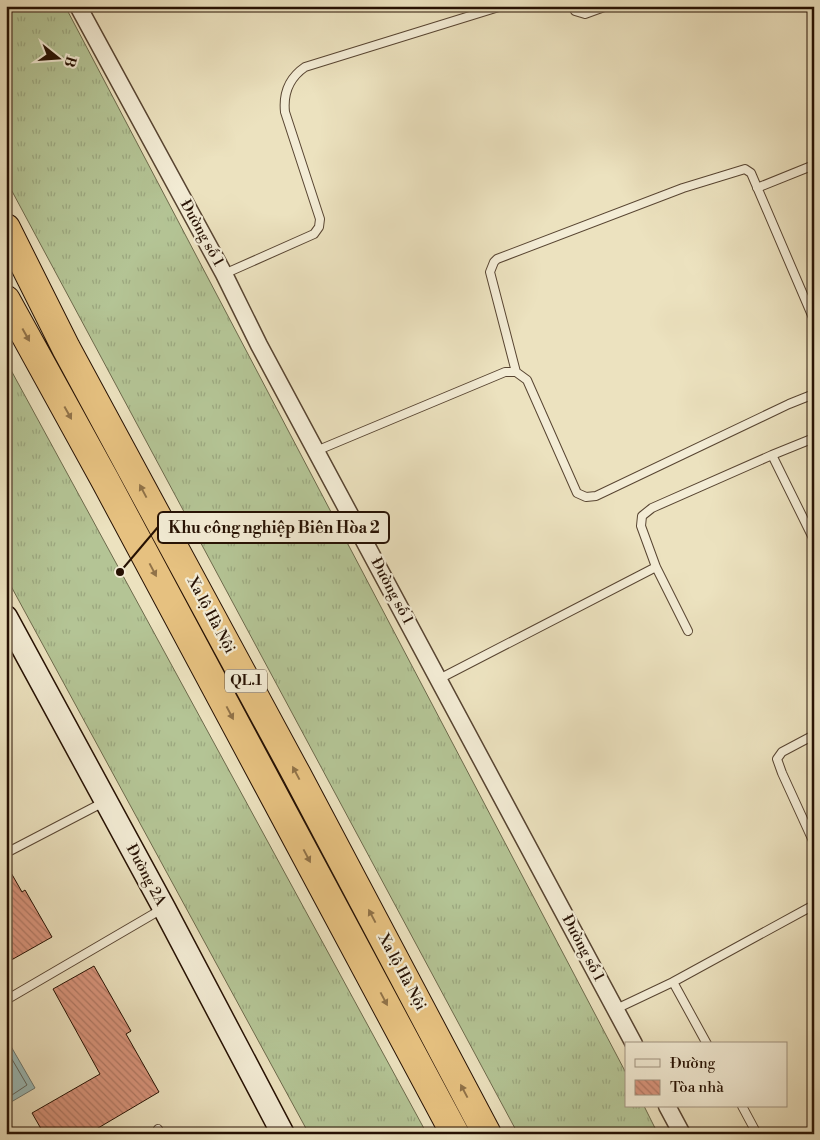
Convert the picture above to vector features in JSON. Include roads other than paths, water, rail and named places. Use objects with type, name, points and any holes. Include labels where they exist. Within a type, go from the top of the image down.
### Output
[{"type":"highway","name":"Xa lộ Hà Nội","points":[[6,228],[66,348],[297,775],[487,1134]]},
{"type":"highway","name":"Xa lộ Hà Nội","points":[[6,300],[110,489],[455,1134]]},
{"type":"street","name":"Đường số 1","points":[[78,6],[224,274],[259,345],[633,1042]]},
{"type":"street","name":"Đường 2A","points":[[6,617],[284,1134]]},
{"type":"street","points":[[668,1108],[682,1134]]},
{"type":"lane","points":[[224,274],[314,234],[319,227],[320,219],[285,112],[284,104],[287,86],[299,71],[305,67],[502,6]]},
{"type":"lane","points":[[572,6],[575,11],[585,14],[607,6]]},
{"type":"lane","points":[[757,188],[814,165]]},
{"type":"lane","points":[[516,372],[490,272],[494,262],[683,188],[745,169],[751,173],[814,320]]},
{"type":"lane","points":[[316,451],[505,372],[516,372],[527,380],[578,492],[586,497],[596,496],[788,404],[814,394]]},
{"type":"lane","points":[[688,631],[656,567],[641,526],[642,516],[652,508],[814,438]]},
{"type":"lane","points":[[772,455],[814,540]]},
{"type":"lane","points":[[439,679],[656,567]]},
{"type":"lane","points":[[814,735],[782,752],[777,760],[814,843]]},
{"type":"lane","points":[[6,853],[106,801]]},
{"type":"lane","points":[[616,1009],[673,982],[814,905]]},
{"type":"lane","points":[[6,1000],[164,908]]},
{"type":"lane","points":[[673,982],[706,1042]]},
{"type":"lane","points":[[743,1108],[757,1134]]},
{"type":"water","points":[[9,1043],[35,1088],[6,1105],[6,1045]]},
{"type":"place","name":"Khu công nghiệp Biên Hòa 2","points":[[120,572]]}]
